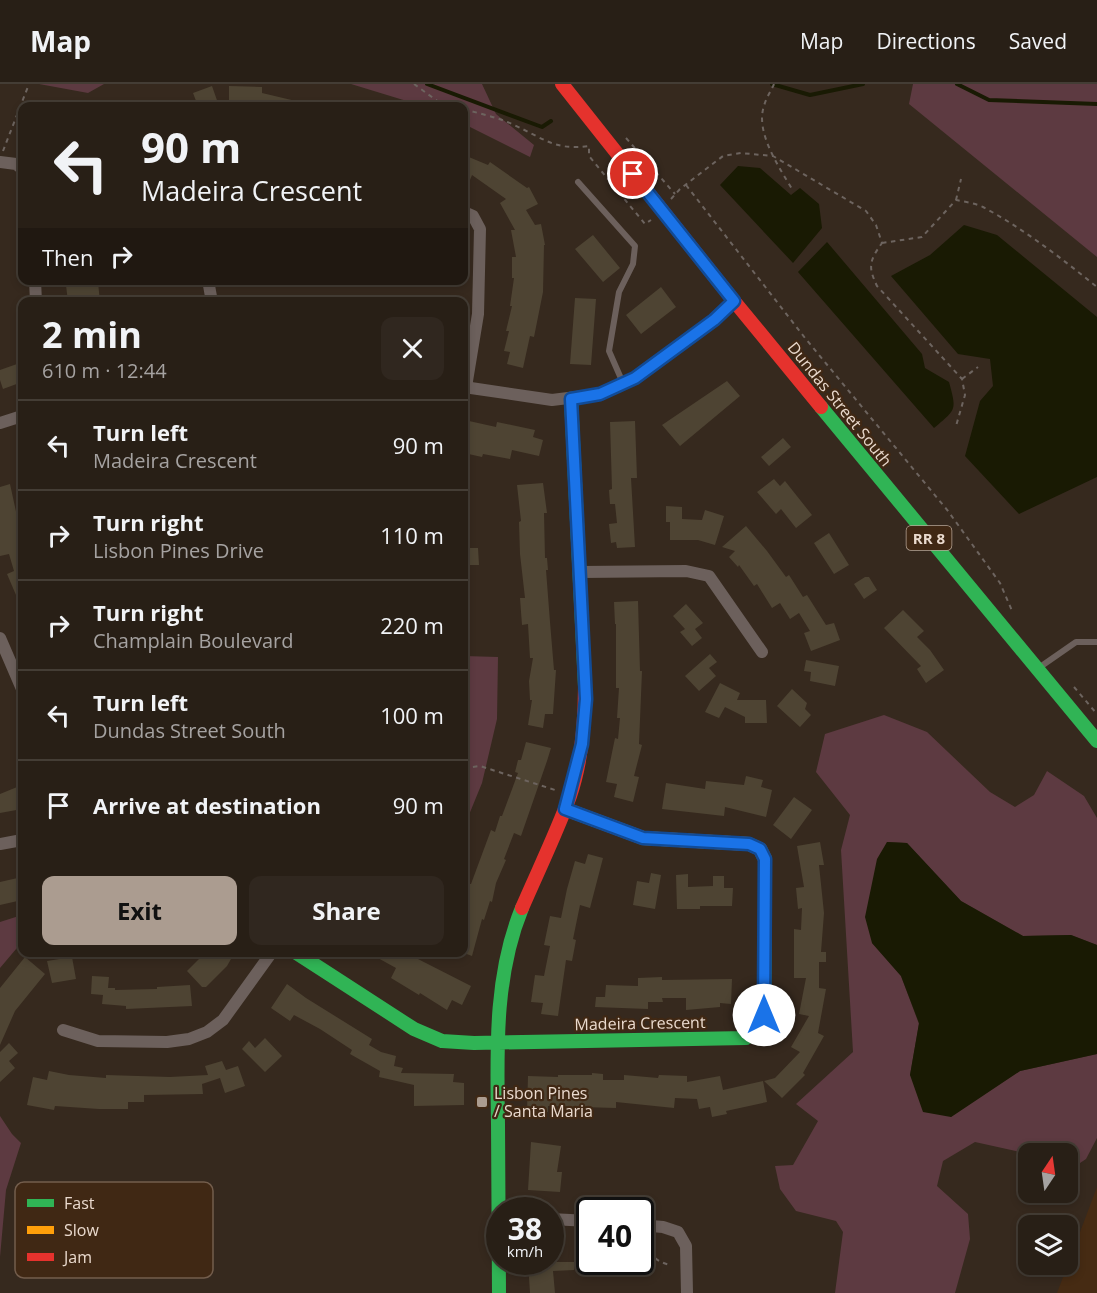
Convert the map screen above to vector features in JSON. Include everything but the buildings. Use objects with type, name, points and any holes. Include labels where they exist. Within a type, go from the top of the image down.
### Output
[{"type":"street","name":"Dundas Street South","points":[[562,84],[734,301],[1097,741]]},
{"type":"street","points":[[0,162],[18,166]]},
{"type":"street","points":[[468,214],[472,216],[480,229],[478,314],[468,366]]},
{"type":"street","points":[[468,388],[533,398],[571,399],[600,394],[624,385],[714,320],[734,301]]},
{"type":"street","points":[[499,1197],[497,1041],[503,974],[516,923],[565,809],[577,769],[585,722],[581,572],[571,399]]},
{"type":"street","points":[[0,423],[18,418]]},
{"type":"street","points":[[581,572],[686,571],[710,576],[762,652]]},
{"type":"street","points":[[0,638],[18,680]]},
{"type":"street","name":"Madeira Crescent","points":[[497,1041],[746,1038],[757,1029],[764,1015],[765,859],[760,849],[749,844],[643,838],[565,809]]},
{"type":"street","points":[[0,844],[18,841]]},
{"type":"street","points":[[63,1030],[98,1041],[167,1042],[189,1039],[207,1032],[223,1020],[268,957]]},
{"type":"street","points":[[303,957],[414,1029],[442,1041],[474,1043],[497,1041]]},
{"type":"street","points":[[654,1226],[678,1232],[686,1246],[687,1293]]},
{"type":"street","points":[[499,1275],[499,1293]]},
{"type":"lane","points":[[578,182],[635,246],[633,264],[619,292],[609,351],[624,385]]},
{"type":"lane","points":[[1037,669],[1076,642],[1097,642]]},
{"type":"path","points":[[22,102],[29,84]]},
{"type":"path","points":[[414,84],[439,102]]},
{"type":"path","points":[[774,84],[763,107],[763,126],[773,156],[792,189]]},
{"type":"path","points":[[468,110],[498,118],[551,144],[573,148],[589,146],[589,156],[645,224],[651,220]]},
{"type":"path","points":[[0,162],[18,112]]},
{"type":"path","points":[[625,137],[675,194]]},
{"type":"path","points":[[672,198],[723,156],[741,153],[773,156],[866,211],[876,225],[882,243]]},
{"type":"path","points":[[956,426],[965,394],[962,379],[877,286],[870,270],[873,255],[882,243],[922,237],[956,200],[961,179]]},
{"type":"path","points":[[686,185],[806,338],[948,511],[1000,583],[1014,616]]},
{"type":"path","points":[[956,200],[981,206],[1024,232],[1097,287]]},
{"type":"path","points":[[962,379],[978,367]]},
{"type":"path","points":[[1070,683],[1097,714]]},
{"type":"path","points":[[468,766],[480,766],[561,792]]},
{"type":"path","points":[[654,1259],[670,1265]]},
{"type":"shaded area","points":[[39,84],[104,84],[88,93]]},
{"type":"shaded area","points":[[351,84],[482,84],[496,114],[534,145],[530,157],[468,126],[468,102],[410,102]]},
{"type":"shaded area","points":[[913,84],[1097,84],[1097,257],[909,104]]},
{"type":"shaded area","points":[[738,166],[760,168],[791,195],[800,188],[819,204],[822,228],[793,263],[720,185]]},
{"type":"shaded area","points":[[964,225],[997,235],[1097,317],[1097,477],[1019,514],[965,456],[980,401],[993,386],[990,359],[958,354],[891,276],[930,255]]},
{"type":"shaded area","points":[[827,242],[922,354],[925,368],[949,382],[953,409],[934,428],[798,272]]},
{"type":"shaded area","points":[[468,656],[498,657],[497,719],[482,783],[468,817]]},
{"type":"shaded area","points":[[884,715],[927,732],[990,792],[1015,807],[1034,795],[1047,771],[1084,796],[1097,818],[1097,945],[1071,935],[1023,936],[961,901],[907,843],[887,842],[872,943],[901,976],[919,1024],[910,1075],[951,1117],[1020,1071],[1097,1054],[1097,1138],[1086,1159],[1078,1164],[1078,1143],[1018,1143],[1018,1152],[975,1142],[943,1161],[937,1186],[968,1214],[970,1239],[955,1293],[835,1293],[843,1232],[836,1221],[796,1211],[780,1189],[775,1166],[793,1165],[818,1121],[796,1104],[853,1052],[841,850],[850,815],[816,772],[825,734]]},
{"type":"shaded area","points":[[887,842],[907,843],[961,901],[1023,936],[1071,935],[1097,945],[1097,1054],[1020,1071],[951,1117],[923,1112],[910,1075],[919,1023],[901,976],[872,943],[865,917],[877,859]]},
{"type":"shaded area","points":[[18,916],[18,947],[0,968],[0,922]]},
{"type":"shaded area","points":[[0,1116],[21,1143],[6,1190],[0,1257]]},
{"type":"shaded area","points":[[1097,1187],[1097,1293],[1057,1293],[1064,1275],[1078,1275],[1078,1237]]},
{"type":"waterway","points":[[427,84],[542,127],[551,121]]},
{"type":"waterway","points":[[772,84],[810,95],[863,84]]},
{"type":"waterway","points":[[957,84],[989,100],[1097,104]]},
{"type":"traffic: fast","points":[[571,399],[585,686]]},
{"type":"traffic: fast","points":[[821,407],[1097,741]]},
{"type":"traffic: fast","points":[[499,1293],[497,1069],[499,1014],[506,960],[522,908]]},
{"type":"traffic: fast","points":[[303,957],[414,1029],[442,1041],[474,1043],[746,1038],[757,1029],[764,1015],[765,929]]},
{"type":"traffic: slow","points":[[565,809],[643,838],[749,844],[760,849],[765,859],[765,929]]},
{"type":"traffic: jam","points":[[562,84],[821,407]]},
{"type":"traffic: jam","points":[[522,908],[559,824],[574,783],[582,742],[585,686]]},
{"type":"place","name":"Lisbon Pines / Santa Maria","points":[[482,1102]]},
{"type":"route","points":[[633,174],[734,301],[714,320],[624,385],[600,394],[571,399],[586,699],[582,744],[574,782],[565,809],[643,838],[749,844],[760,849],[765,859],[764,1015]]}]
